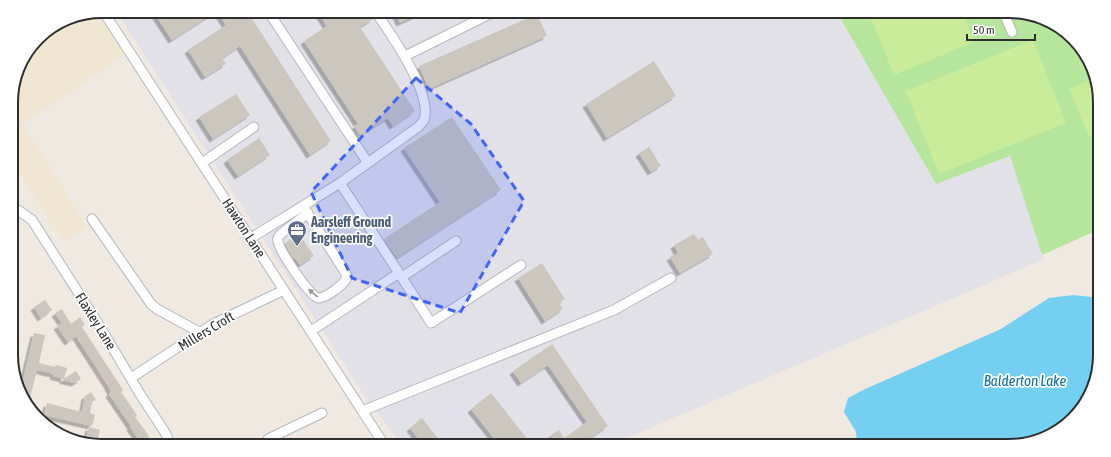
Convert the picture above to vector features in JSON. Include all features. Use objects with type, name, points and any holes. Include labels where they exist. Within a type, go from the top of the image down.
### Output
[{"type":"street","name":"Hawton Lane","points":[[108,18],[380,439]]},
{"type":"street","points":[[273,18],[368,163]]},
{"type":"street","points":[[306,209],[347,276],[345,282],[332,292],[318,298],[314,296],[306,287],[284,256],[278,242],[278,237],[306,209],[418,127],[424,120],[425,108],[422,94],[405,56],[380,18]]},
{"type":"street","points":[[405,56],[482,18]]},
{"type":"street","points":[[1006,18],[1012,32]]},
{"type":"street","points":[[202,163],[254,128]]},
{"type":"street","points":[[340,183],[431,323],[521,265]]},
{"type":"street","points":[[251,238],[306,209]]},
{"type":"street","name":"Flaxley Lane","points":[[18,210],[32,220],[99,325],[168,439]]},
{"type":"street","points":[[92,219],[151,304],[157,309],[199,332]]},
{"type":"street","points":[[311,331],[456,241]]},
{"type":"street","points":[[362,411],[614,310],[671,278]]},
{"type":"street","name":"Millers Croft","points":[[131,378],[212,324],[284,290]]},
{"type":"street","points":[[268,439],[322,413]]},
{"type":"highlighted area","points":[[416,78],[471,124],[524,201],[460,313],[352,278],[311,192]]},
{"type":"shaded area","points":[[99,18],[124,55],[23,124],[87,227],[64,241],[18,172],[18,97],[24,70],[32,55],[47,39],[55,32],[70,24]]},
{"type":"shaded area","points":[[121,18],[840,18],[936,184],[1010,156],[1044,259],[624,439],[398,439],[368,401]]},
{"type":"green space","points":[[840,18],[1009,18],[1036,22],[1056,32],[1079,55],[1090,80],[1093,102],[1093,232],[1042,255],[1010,156],[936,184]]},
{"type":"green space","points":[[871,18],[965,18],[974,42],[894,75]]},
{"type":"green space","points":[[1033,40],[1066,123],[939,174],[906,91]]},
{"type":"green space","points":[[1090,80],[1093,102],[1093,135],[1089,137],[1069,89]]},
{"type":"water","name":"Balderton Lake","points":[[1074,295],[1093,297],[1093,355],[1089,382],[1076,406],[1056,425],[1036,435],[1014,439],[856,439],[856,432],[844,412],[848,398],[1001,329],[1049,298]]},
{"type":"building","points":[[158,18],[206,18],[172,40]]},
{"type":"building","points":[[222,18],[252,18],[331,141],[310,155],[240,46],[222,58],[226,64],[205,77],[188,50],[226,25]]},
{"type":"building","points":[[322,18],[372,18],[360,27],[415,111],[393,126],[388,118],[360,135],[354,126],[358,124],[304,41],[327,26]]},
{"type":"building","points":[[398,18],[411,18],[400,23]]},
{"type":"building","points":[[528,18],[539,18],[547,36],[429,89],[419,66]]},
{"type":"building","points":[[654,61],[676,96],[607,138],[586,104]]},
{"type":"building","points":[[236,94],[250,115],[213,139],[199,117]]},
{"type":"building","points":[[452,117],[501,190],[397,258],[384,239],[440,202],[404,148]]},
{"type":"building","points":[[259,138],[270,155],[238,176],[227,160]]},
{"type":"building","points":[[649,147],[661,166],[651,172],[639,153]]},
{"type":"building","name":"Aarsleff Ground Engineering","points":[[299,234],[314,256],[300,265],[295,258],[293,259],[285,243]]},
{"type":"building","points":[[694,234],[698,240],[703,237],[713,254],[680,273],[670,257],[678,253],[674,245]]},
{"type":"building","points":[[542,263],[565,299],[559,302],[563,309],[545,321],[518,278]]},
{"type":"building","points":[[45,300],[52,310],[41,318],[34,307]]},
{"type":"building","points":[[62,309],[71,324],[80,317],[85,325],[82,327],[123,390],[121,392],[137,415],[135,417],[150,439],[138,439],[109,394],[111,392],[107,384],[76,336],[68,342],[57,326],[62,323],[55,313]]},
{"type":"building","points":[[34,333],[45,335],[39,363],[67,368],[64,379],[53,376],[54,374],[37,370],[30,398],[22,383]]},
{"type":"building","points":[[552,344],[608,426],[588,439],[554,439],[551,435],[559,430],[564,438],[587,422],[548,365],[521,383],[513,371]]},
{"type":"building","points":[[76,371],[81,379],[75,383],[62,380]]},
{"type":"building","points":[[91,392],[96,400],[92,402],[90,413],[95,415],[92,426],[44,415],[47,403],[82,412],[85,396]]},
{"type":"building","points":[[491,393],[527,439],[495,439],[471,409]]},
{"type":"building","points":[[422,418],[438,439],[419,439],[410,428]]},
{"type":"building","points":[[89,427],[100,430],[98,439],[86,437]]},
{"type":"place","name":"Aarsleff Ground Engineering","points":[[297,247]]}]
